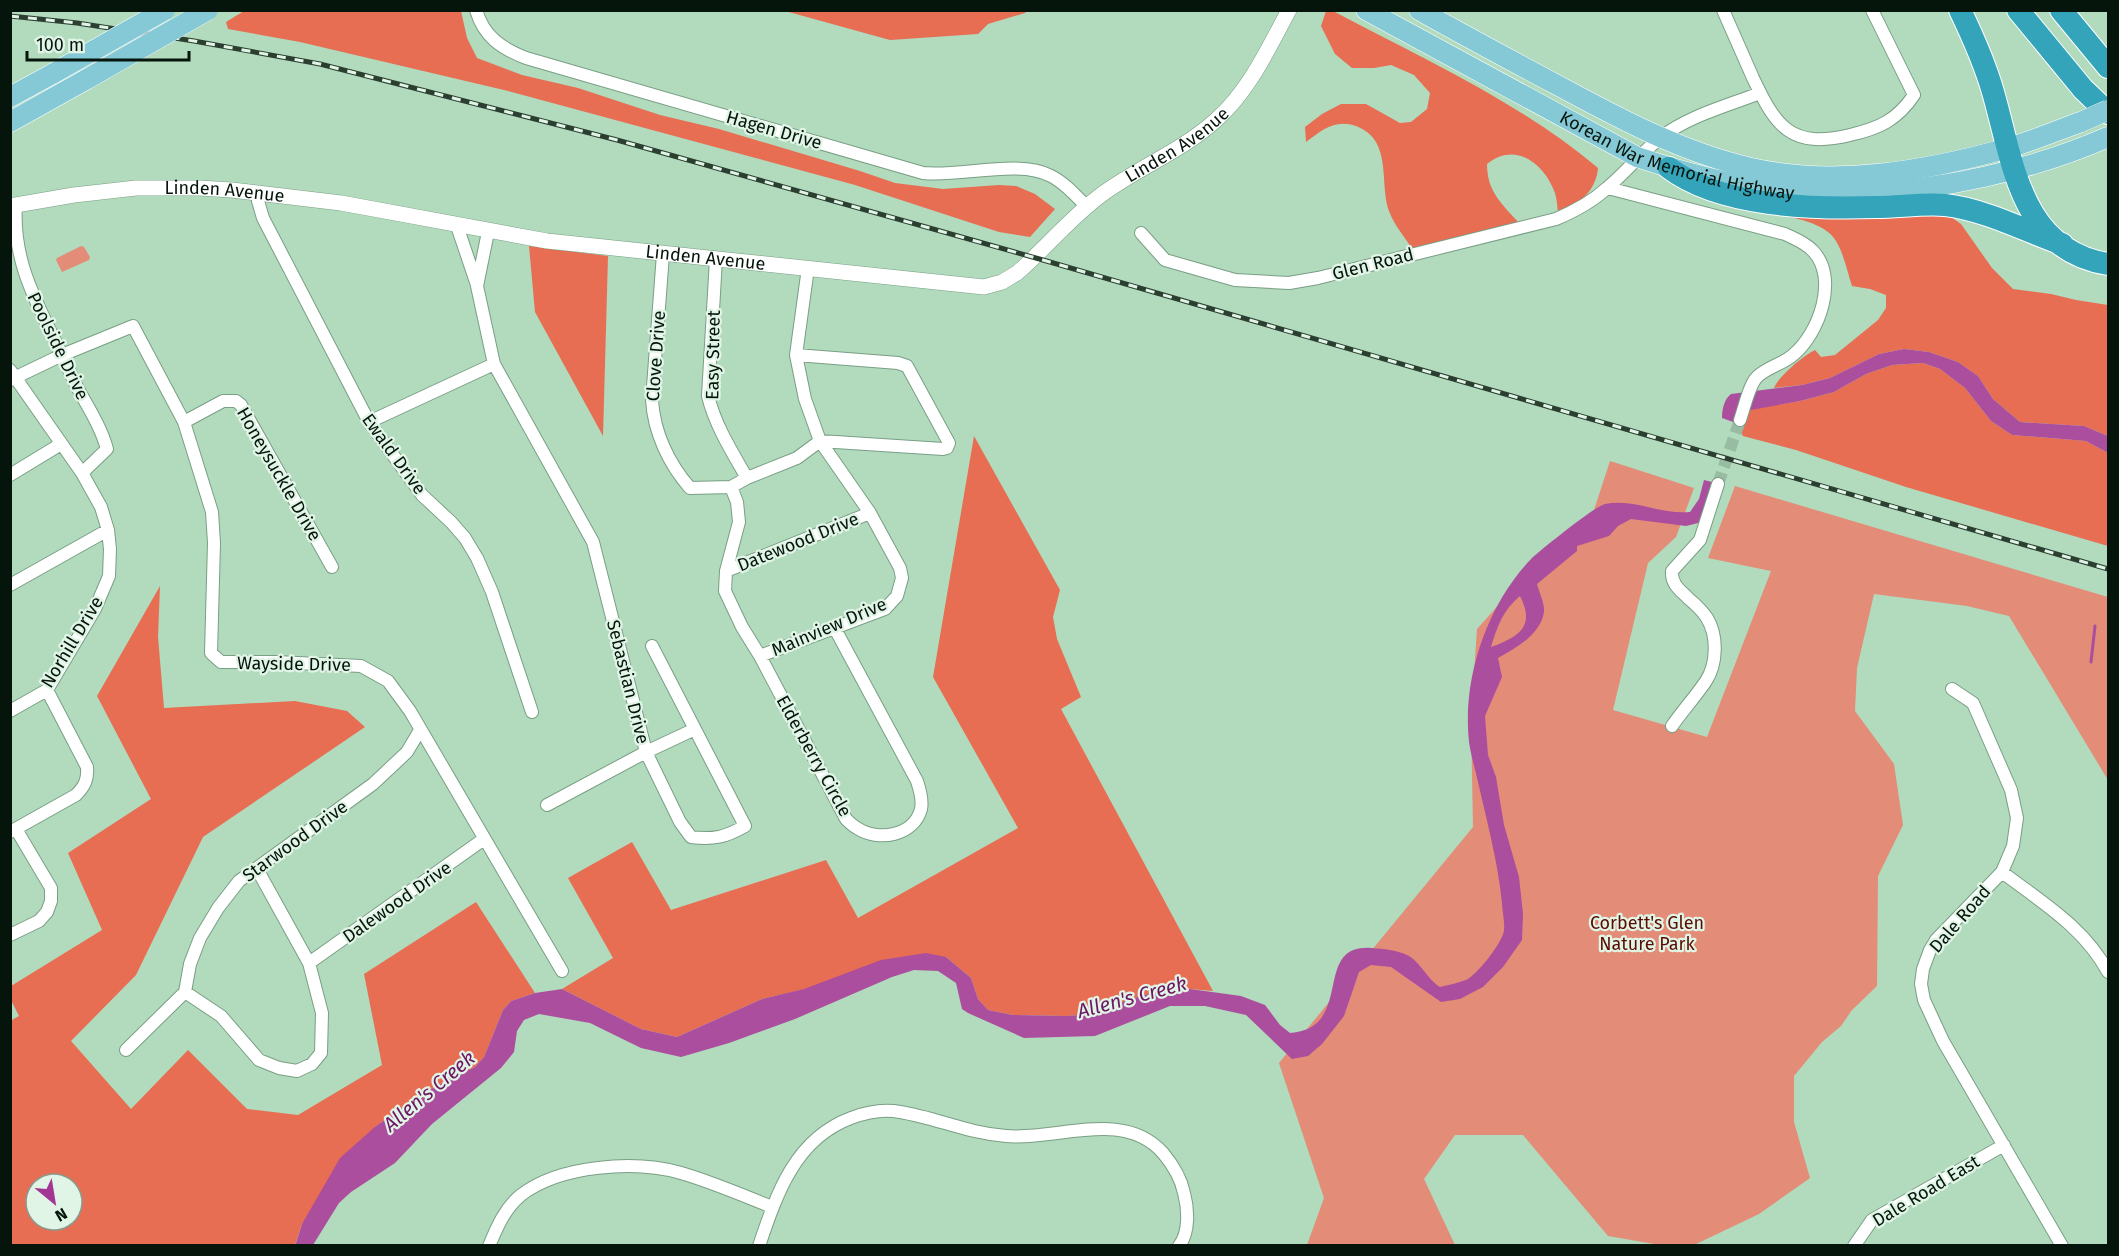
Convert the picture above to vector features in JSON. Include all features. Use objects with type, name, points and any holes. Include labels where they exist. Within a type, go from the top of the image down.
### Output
[{"type":"highway","points":[[1960,10],[1982,58],[2011,159],[2029,210],[2038,222],[2062,244],[2078,254],[2109,264]]},
{"type":"highway","points":[[2018,10],[2084,90],[2109,112]]},
{"type":"highway","points":[[2061,10],[2109,67]]},
{"type":"highway","points":[[1669,168],[1686,180],[1714,190],[1772,204],[1841,208],[1945,205],[1979,213],[2062,244]]},
{"type":"main road","points":[[10,97],[165,10]]},
{"type":"main road","points":[[10,122],[208,10]]},
{"type":"main road","name":"Korean War Memorial Highway","points":[[1366,10],[1637,157],[1669,168],[1753,188],[1816,196],[1887,192],[2011,159]]},
{"type":"main road","name":"Korean War Memorial Highway","points":[[1419,10],[1630,124],[1698,152],[1751,168],[1829,176],[1863,175],[2011,159]]},
{"type":"main road","points":[[2011,159],[2080,122],[2109,112]]},
{"type":"main road","points":[[2011,159],[2104,139]]},
{"type":"street","name":"Hagen Drive","points":[[476,10],[479,23],[497,45],[526,58],[923,173],[1034,170],[1061,183],[1086,206]]},
{"type":"street","name":"Linden Avenue","points":[[13,205],[136,188],[199,188],[259,193],[341,203],[488,232],[547,241],[984,287],[1002,282],[1024,267],[1086,206],[1120,181],[1197,135],[1216,120],[1234,102],[1250,80],[1289,10]]},
{"type":"street","points":[[1723,10],[1768,108],[1779,124],[1793,134],[1809,140],[1826,140],[1867,131],[1887,122],[1904,110],[1914,95],[1872,10]]},
{"type":"street","name":"Glen Road","points":[[1141,233],[1165,260],[1235,280],[1288,283],[1318,278],[1556,219],[1587,204],[1608,188],[1637,157],[1661,137],[1683,123],[1761,93]]},
{"type":"street","points":[[1608,188],[1785,234],[1806,245],[1820,261],[1826,279],[1822,306],[1807,339],[1791,357],[1760,374],[1754,382],[1741,417]]},
{"type":"street","name":"Ewald Drive","points":[[259,193],[258,201],[263,218],[369,422],[422,495],[458,530],[477,558],[492,592],[532,712]]},
{"type":"street","name":"Poolside Drive","points":[[13,205],[20,261],[28,287],[75,385],[103,435],[107,449],[82,473]]},
{"type":"street","name":"Sebastian Drive","points":[[457,226],[477,286],[494,364],[593,542],[646,752],[680,822],[691,837],[719,839],[730,835],[745,826],[652,646]]},
{"type":"street","name":"Sebastian Drive","points":[[477,286],[488,232]]},
{"type":"street","name":"Clove Drive","points":[[663,254],[651,400],[667,455],[677,473],[690,488],[731,487],[747,478],[797,458],[820,441]]},
{"type":"street","name":"Easy Street","points":[[716,259],[708,396],[725,437],[747,478]]},
{"type":"street","points":[[796,354],[898,363],[907,366],[949,444],[947,448],[820,441],[805,399],[796,354],[808,268]]},
{"type":"street","name":"Wayside Drive","points":[[62,355],[133,326],[184,422],[212,512],[214,543],[211,653],[221,662],[287,662],[361,666],[387,681],[410,711],[562,971]]},
{"type":"street","points":[[12,376],[62,355]]},
{"type":"street","points":[[369,422],[494,364]]},
{"type":"street","name":"Norhill Drive","points":[[10,711],[47,690],[95,609],[109,576],[110,549],[108,530],[101,507],[82,473],[12,376]]},
{"type":"street","name":"Honeysuckle Drive","points":[[184,422],[223,401],[236,400],[241,405],[332,567]]},
{"type":"street","name":"Mainview Drive","points":[[760,656],[885,609],[892,603],[901,587],[900,568],[870,513],[820,441]]},
{"type":"street","points":[[10,475],[62,444]]},
{"type":"street","points":[[1672,726],[1706,680],[1713,663],[1714,647],[1709,622],[1699,608],[1677,587],[1672,579],[1672,571],[1700,540],[1718,484]]},
{"type":"street","name":"Elderberry Circle","points":[[731,487],[737,502],[739,522],[726,571],[725,591],[742,627],[760,656],[846,819],[856,828],[868,834],[883,836],[898,833],[917,819],[921,807],[921,793],[917,781],[834,627]]},
{"type":"street","name":"Datewood Drive","points":[[726,571],[870,513]]},
{"type":"street","points":[[10,585],[108,530]]},
{"type":"street","name":"Dale Road","points":[[1952,689],[1973,703],[2011,790],[2015,805],[2016,830],[2013,846],[2001,872],[1936,940],[1925,961],[1921,984],[1924,1000],[1943,1041],[2062,1245]]},
{"type":"street","points":[[10,935],[39,921],[47,912],[51,901],[51,888],[13,831],[76,795],[88,777],[87,766],[47,690]]},
{"type":"street","points":[[548,805],[646,752],[695,729]]},
{"type":"street","name":"Starwood Drive","points":[[185,992],[190,963],[200,938],[218,908],[239,881],[374,784],[407,752],[420,730]]},
{"type":"street","name":"Dalewood Drive","points":[[309,963],[484,839]]},
{"type":"street","points":[[126,1050],[185,992],[220,1016],[259,1060],[279,1068],[297,1071],[312,1064],[321,1053],[322,1013],[309,963],[257,869]]},
{"type":"street","points":[[2001,872],[2077,930],[2093,948],[2109,972]]},
{"type":"street","points":[[759,1245],[772,1207],[803,1150],[820,1135],[839,1123],[877,1111],[898,1111],[965,1130],[1009,1137],[1033,1137],[1101,1128],[1135,1134],[1156,1146],[1177,1173],[1187,1202],[1187,1222],[1183,1241],[1179,1245]]},
{"type":"street","name":"Dale Road East","points":[[1854,1245],[1872,1220],[2004,1145]]},
{"type":"street","points":[[489,1245],[507,1210],[521,1196],[538,1185],[588,1169],[651,1167],[680,1172],[772,1207]]},
{"type":"green space","points":[[81,246],[90,257],[89,260],[62,272],[57,258]]},
{"type":"green space","name":"Corbett's Glen Nature Park","points":[[1610,461],[1694,488],[1676,537],[1648,563],[1613,710],[1707,737],[1771,571],[1708,558],[1735,486],[2108,597],[2108,780],[2009,616],[1967,606],[1874,594],[1857,668],[1855,711],[1894,764],[1903,825],[1878,876],[1877,986],[1852,1010],[1841,1026],[1822,1042],[1794,1076],[1794,1122],[1810,1178],[1759,1214],[1694,1245],[1660,1245],[1608,1236],[1523,1135],[1455,1135],[1424,1179],[1455,1245],[1307,1245],[1324,1198],[1279,1063],[1473,827],[1471,721],[1477,629],[1531,569],[1593,513]]},
{"type":"shaded area","points":[[244,11],[461,11],[467,38],[477,58],[522,75],[578,88],[660,115],[719,129],[895,183],[943,189],[1016,186],[1035,194],[1055,209],[1030,237],[999,232],[855,185],[504,90],[300,42],[228,29],[226,22]]},
{"type":"shaded area","points":[[785,11],[1027,11],[988,24],[978,34],[890,40]]},
{"type":"shaded area","points":[[1326,11],[1333,11],[1436,64],[1537,123],[1598,168],[1594,184],[1579,201],[1558,212],[1556,195],[1550,182],[1536,165],[1518,155],[1498,157],[1487,164],[1490,182],[1497,197],[1520,224],[1414,251],[1389,211],[1380,151],[1368,132],[1348,124],[1335,125],[1306,142],[1305,127],[1322,114],[1341,104],[1366,104],[1400,123],[1411,122],[1427,109],[1430,93],[1414,75],[1391,65],[1352,68],[1335,54],[1321,26]]},
{"type":"shaded area","points":[[1762,212],[1944,212],[1961,224],[1992,268],[2013,289],[2108,305],[2108,436],[2084,426],[2020,422],[1993,399],[1978,376],[1958,362],[1929,352],[1904,349],[1879,354],[1830,378],[1802,385],[1774,388],[1786,372],[1810,353],[1815,350],[1821,357],[1835,355],[1878,320],[1886,308],[1886,295],[1852,286],[1839,246],[1822,228],[1791,217]]},
{"type":"shaded area","points":[[529,246],[608,256],[603,436],[535,312]]},
{"type":"shaded area","points":[[1923,363],[1940,369],[1965,388],[1991,421],[2012,435],[2086,441],[2108,453],[2108,546],[1906,487],[1796,450],[1743,436],[1736,423],[1740,411],[1800,401],[1834,392],[1866,374],[1892,365]]},
{"type":"shaded area","points":[[974,436],[1060,590],[1053,617],[1057,639],[1081,697],[1061,709],[1213,991],[1163,990],[1127,1000],[1095,1014],[1013,1015],[988,1010],[978,999],[971,978],[946,957],[762,999],[677,1037],[641,1029],[562,989],[613,958],[568,878],[632,842],[671,910],[826,860],[858,918],[1018,828],[933,677]]},
{"type":"shaded area","points":[[160,586],[158,637],[164,708],[295,701],[347,711],[365,727],[203,837],[136,975],[71,1041],[131,1109],[188,1050],[247,1109],[298,1115],[382,1065],[364,974],[476,902],[535,993],[511,1001],[503,1010],[484,1057],[475,1067],[427,1091],[376,1126],[302,1224],[295,1245],[11,1245],[10,1021],[19,1016],[11,1000],[11,986],[102,930],[68,853],[151,799],[97,696]]},
{"type":"water","points":[[1904,349],[1929,352],[1958,362],[1978,376],[1993,399],[2020,422],[2084,426],[2108,436],[2108,453],[2086,441],[2012,435],[1991,421],[1965,388],[1940,369],[1923,363],[1892,365],[1866,374],[1834,392],[1740,412],[1736,423],[1722,418],[1724,405],[1731,394],[1802,385],[1830,378],[1879,354]]},
{"type":"water","name":"Allen's Creek","points":[[1704,480],[1716,483],[1704,517],[1698,523],[1686,526],[1631,519],[1618,526],[1609,536],[1577,546],[1577,551],[1537,584],[1544,609],[1538,627],[1519,645],[1498,658],[1502,677],[1485,716],[1488,755],[1496,777],[1504,825],[1519,877],[1523,914],[1522,940],[1503,967],[1483,987],[1460,999],[1441,1002],[1391,967],[1371,965],[1359,972],[1344,1016],[1322,1044],[1308,1056],[1292,1059],[1246,1015],[1205,1006],[1170,1006],[1095,1036],[1024,1038],[962,1009],[956,983],[938,971],[914,970],[892,977],[795,1019],[729,1043],[681,1057],[641,1048],[590,1023],[539,1014],[524,1020],[517,1031],[514,1052],[501,1068],[432,1124],[395,1163],[351,1192],[339,1203],[313,1245],[295,1246],[302,1224],[340,1158],[376,1126],[427,1091],[475,1067],[484,1057],[503,1010],[511,1001],[535,993],[562,989],[641,1029],[677,1037],[762,999],[804,989],[881,960],[926,953],[946,957],[971,978],[978,999],[988,1010],[1013,1015],[1095,1014],[1127,1000],[1163,990],[1190,989],[1241,996],[1265,1005],[1280,1025],[1290,1033],[1310,1028],[1322,1017],[1329,1003],[1336,972],[1342,959],[1353,950],[1376,948],[1407,955],[1416,961],[1440,987],[1466,980],[1489,958],[1504,930],[1498,872],[1469,742],[1468,718],[1474,668],[1490,620],[1516,576],[1532,558],[1568,528],[1599,507],[1605,504],[1626,503],[1669,511],[1690,512],[1699,499]],"holes":[[[1520,596],[1526,616],[1522,629],[1516,635],[1491,647],[1501,619]]]},
{"type":"waterway","points":[[2091,662],[2095,626]]},
{"type":"tunnel","points":[[1718,484],[1740,420]]},
{"type":"railway","points":[[10,16],[77,23],[194,41],[320,64],[617,140],[1043,260],[2108,569]]}]
